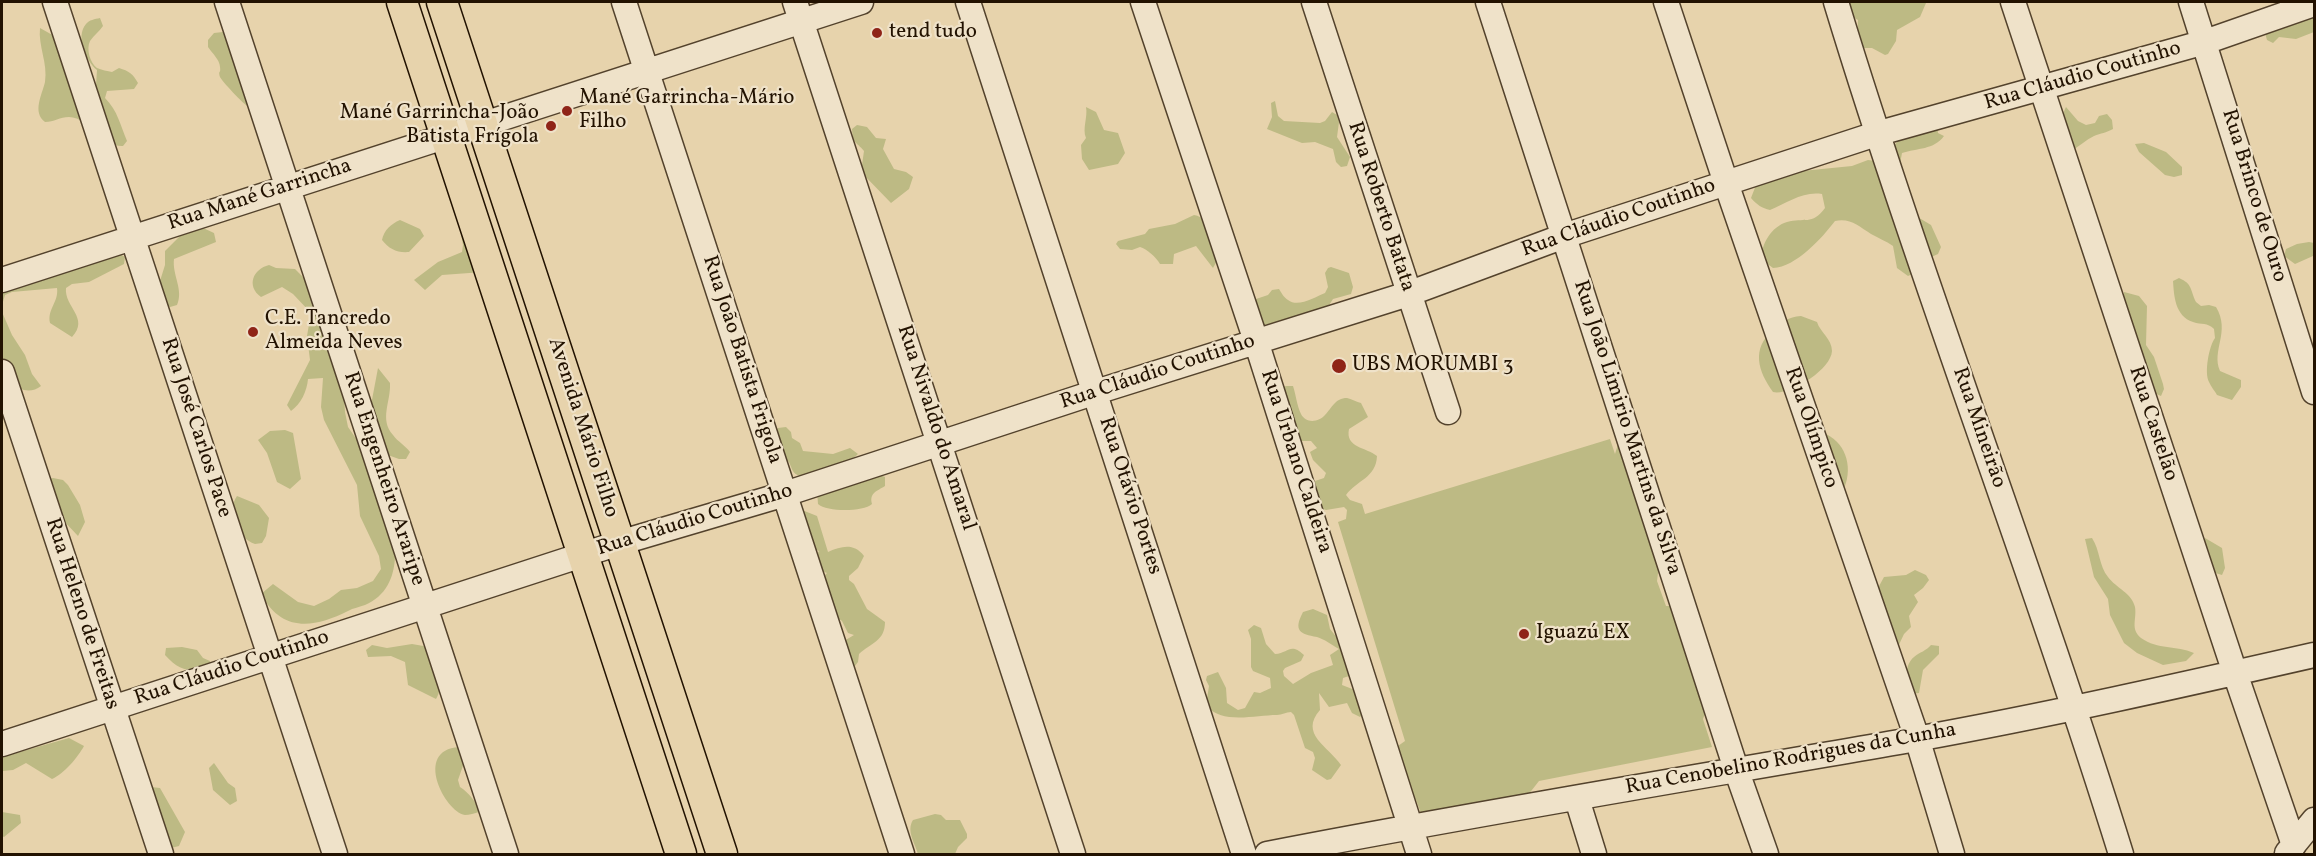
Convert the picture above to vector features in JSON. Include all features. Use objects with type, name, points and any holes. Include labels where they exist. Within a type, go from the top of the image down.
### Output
[{"type":"main road","name":"Avenida Mário Filho","points":[[402,2],[681,855]]},
{"type":"main road","name":"Avenida Mário Filho","points":[[442,2],[722,855]]},
{"type":"street","name":"Rua José Carlos Pace","points":[[55,2],[335,855]]},
{"type":"street","name":"Rua Engenheiro Araripe","points":[[227,2],[506,855]]},
{"type":"street","name":"Rua João Batista Frigola","points":[[624,2],[902,855]]},
{"type":"street","name":"Rua Mané Garrincha","points":[[2,280],[647,71],[799,11],[861,2]]},
{"type":"street","name":"Rua Otávio Portes","points":[[968,2],[1244,855]]},
{"type":"street","name":"Rua Urbano Caldeira","points":[[1143,2],[1256,341],[1419,855]]},
{"type":"street","name":"Rua Roberto Batata","points":[[1314,2],[1448,412]]},
{"type":"street","name":"Rua João Limirio Martins da Silva","points":[[1488,2],[1736,769],[1766,855]]},
{"type":"street","name":"Rua Olímpico","points":[[1666,2],[1917,738],[1952,855]]},
{"type":"street","name":"Rua Mineirão","points":[[1836,2],[1876,134],[2075,707],[2121,855]]},
{"type":"street","name":"Rua Castelão","points":[[2013,2],[2235,673],[2290,850]]},
{"type":"street","name":"Rua Brinco de Ouro","points":[[2191,2],[2314,392]]},
{"type":"street","name":"Rua Cláudio Coutinho","points":[[2,744],[582,555],[940,445],[1096,392],[1408,294],[1564,236],[1876,134],[2041,90],[2205,42],[2314,3]]},
{"type":"street","name":"Rua Nivaldo do Amaral","points":[[799,11],[1073,855]]},
{"type":"street","name":"Rua Heleno de Freitas","points":[[2,372],[161,855]]},
{"type":"street","name":"Rua Cenobelino Rodrigues da Cunha","points":[[1266,855],[1410,826],[1577,799],[1917,738],[2075,707],[2314,655]]},
{"type":"street","points":[[1577,799],[1594,855]]},
{"type":"street","points":[[2290,850],[2314,820]]},
{"type":"shaded area","points":[[1846,2],[1926,3],[1920,17],[1897,30],[1896,41],[1885,55],[1872,48],[1862,48],[1857,42],[1858,20],[1851,16]]},
{"type":"shaded area","points":[[2280,2],[2298,2],[2307,20],[2314,17],[2314,32],[2296,39],[2279,37],[2273,43],[2267,40],[2265,33],[2277,15]]},
{"type":"shaded area","points":[[100,18],[103,26],[89,44],[92,63],[97,68],[112,72],[119,68],[125,70],[138,83],[134,89],[107,91],[105,98],[116,113],[127,141],[123,146],[109,142],[77,119],[66,117],[45,122],[38,108],[46,75],[40,28],[56,37],[72,72],[70,89],[73,97],[89,98],[96,85],[97,70],[89,61],[83,48],[82,35],[87,23]]},
{"type":"shaded area","points":[[223,32],[231,36],[255,102],[249,107],[221,79],[219,62],[208,47],[208,40],[214,33]]},
{"type":"shaded area","points":[[1275,101],[1278,116],[1284,121],[1320,123],[1325,121],[1332,112],[1337,115],[1339,122],[1337,137],[1350,157],[1347,166],[1341,167],[1336,162],[1333,149],[1315,142],[1302,143],[1267,129],[1272,117],[1271,103]]},
{"type":"shaded area","points":[[1086,107],[1096,112],[1104,130],[1118,133],[1125,153],[1118,164],[1089,170],[1082,159],[1081,145],[1086,138]]},
{"type":"shaded area","points":[[2066,107],[2078,121],[2086,125],[2095,123],[2099,116],[2107,114],[2112,120],[2113,129],[2094,136],[2072,151],[2063,124]]},
{"type":"shaded area","points":[[857,125],[867,127],[876,138],[886,139],[883,149],[894,169],[906,172],[913,177],[909,189],[891,203],[861,172],[864,151],[854,140],[852,134],[852,129]]},
{"type":"shaded area","points":[[1937,125],[1938,133],[1944,136],[1940,141],[1902,153],[1899,169],[1911,213],[1931,225],[1941,247],[1938,254],[1916,271],[1908,276],[1897,268],[1893,246],[1854,223],[1846,221],[1835,221],[1816,243],[1791,263],[1773,268],[1761,259],[1765,242],[1781,224],[1812,219],[1825,208],[1822,194],[1808,194],[1770,210],[1767,209],[1751,198],[1756,185],[1802,171],[1852,166],[1868,160],[1876,161],[1891,150],[1900,138]]},
{"type":"shaded area","points":[[2144,143],[2166,152],[2182,167],[2182,175],[2174,177],[2165,175],[2139,152],[2135,144]]},
{"type":"shaded area","points":[[1194,215],[1205,221],[1212,233],[1218,259],[1213,268],[1196,246],[1174,254],[1173,264],[1160,264],[1143,248],[1120,249],[1116,244],[1118,241],[1145,234],[1149,229],[1175,224]]},
{"type":"shaded area","points":[[400,220],[420,229],[424,236],[409,252],[394,250],[382,240],[388,228]]},
{"type":"shaded area","points":[[201,227],[214,233],[216,242],[174,259],[179,299],[177,305],[170,307],[164,304],[160,281],[165,265],[165,251],[180,236]]},
{"type":"shaded area","points":[[466,230],[483,272],[442,275],[425,290],[414,280],[438,262],[462,252],[461,234]]},
{"type":"shaded area","points":[[2309,242],[2314,243],[2313,256],[2295,264],[2284,256],[2286,249]]},
{"type":"shaded area","points":[[118,253],[125,257],[124,264],[89,282],[72,284],[66,288],[66,295],[78,324],[72,337],[50,323],[57,288],[12,292],[5,295],[2,305],[2,286]]},
{"type":"shaded area","points":[[269,265],[276,268],[295,269],[306,280],[327,340],[328,354],[336,366],[344,397],[348,427],[366,453],[395,557],[391,579],[378,597],[335,617],[311,623],[300,624],[279,616],[269,607],[261,594],[273,584],[298,602],[314,606],[341,590],[357,588],[373,581],[381,569],[379,556],[360,516],[357,485],[324,420],[321,407],[323,378],[308,379],[305,393],[298,405],[291,411],[287,405],[310,360],[307,336],[311,313],[293,294],[282,287],[261,297],[256,293],[253,278],[259,270]]},
{"type":"shaded area","points":[[1331,267],[1349,273],[1353,287],[1351,294],[1333,299],[1326,310],[1256,327],[1253,300],[1268,295],[1272,290],[1279,289],[1285,298],[1292,302],[1312,299],[1325,293],[1328,287],[1325,273]]},
{"type":"shaded area","points":[[2179,278],[2189,285],[2196,302],[2201,306],[2216,307],[2220,316],[2222,325],[2218,363],[2220,371],[2241,380],[2241,387],[2232,400],[2217,395],[2209,382],[2207,366],[2215,338],[2214,329],[2182,315],[2175,299],[2173,281]]},
{"type":"shaded area","points":[[2124,292],[2139,296],[2147,306],[2146,345],[2154,357],[2163,384],[2164,389],[2161,396],[2154,393],[2124,299]]},
{"type":"shaded area","points":[[2,312],[12,335],[25,355],[32,374],[41,386],[35,389],[23,390],[17,387],[4,373],[1,353]]},
{"type":"shaded area","points":[[1801,316],[1817,322],[1831,347],[1830,358],[1817,373],[1798,386],[1773,392],[1761,368],[1759,352],[1766,337],[1782,322]]},
{"type":"shaded area","points":[[378,368],[390,383],[387,423],[393,435],[410,452],[406,459],[385,454],[371,405]]},
{"type":"shaded area","name":"Iguazú EX","points":[[1293,386],[1298,408],[1303,417],[1309,421],[1322,417],[1343,398],[1361,403],[1368,417],[1349,429],[1350,440],[1353,444],[1377,456],[1376,463],[1370,474],[1346,495],[1350,500],[1362,504],[1365,514],[1610,439],[1615,454],[1619,441],[1660,557],[1657,581],[1666,606],[1679,606],[1708,705],[1703,719],[1712,747],[1539,781],[1528,795],[1422,816],[1416,800],[1408,797],[1397,801],[1385,791],[1385,762],[1391,752],[1405,741],[1338,522],[1346,519],[1347,510],[1344,507],[1326,510],[1317,507],[1309,489],[1315,481],[1324,478],[1326,473],[1313,460],[1310,452],[1317,448],[1311,441],[1292,441],[1279,387]]},
{"type":"shaded area","points":[[786,427],[791,432],[792,438],[800,443],[803,451],[833,454],[850,448],[858,454],[831,470],[813,475],[797,475],[789,462],[782,459],[774,433],[778,428]]},
{"type":"shaded area","points":[[285,430],[293,433],[301,479],[290,489],[277,482],[267,453],[258,440],[270,431]]},
{"type":"shaded area","points":[[1826,434],[1844,451],[1848,475],[1843,491],[1818,437]]},
{"type":"shaded area","points":[[880,475],[885,477],[885,486],[874,493],[872,504],[867,507],[837,510],[818,504],[817,490]]},
{"type":"shaded area","points":[[53,478],[63,480],[68,485],[80,505],[85,522],[78,536],[62,519],[45,480]]},
{"type":"shaded area","points":[[237,496],[259,505],[269,518],[266,536],[262,543],[255,544],[249,541],[239,531],[233,516]]},
{"type":"shaded area","points":[[802,510],[817,516],[828,552],[838,548],[852,547],[864,556],[858,568],[849,576],[849,580],[854,584],[867,609],[885,622],[880,638],[859,654],[858,662],[851,671],[844,641],[854,635],[848,633],[842,621],[835,616],[824,576],[827,573],[817,569],[816,556],[819,551],[814,549]]},
{"type":"shaded area","points":[[2092,538],[2105,573],[2133,602],[2138,635],[2147,642],[2194,653],[2186,661],[2163,665],[2137,653],[2124,643],[2110,615],[2108,599],[2094,577],[2085,539]]},
{"type":"shaded area","points":[[2205,538],[2222,548],[2225,568],[2222,575],[2212,572],[2204,546]]},
{"type":"shaded area","points":[[1915,570],[1926,575],[1929,580],[1914,595],[1918,602],[1909,616],[1911,627],[1904,634],[1896,651],[1878,588],[1884,577],[1906,575]]},
{"type":"shaded area","points":[[1313,609],[1327,615],[1330,629],[1350,654],[1349,676],[1343,678],[1342,685],[1360,692],[1364,713],[1360,717],[1352,713],[1347,703],[1329,707],[1319,693],[1320,710],[1314,718],[1314,733],[1341,765],[1331,779],[1327,780],[1312,770],[1315,758],[1313,752],[1305,748],[1291,712],[1239,718],[1220,715],[1206,705],[1209,686],[1207,676],[1218,672],[1226,688],[1227,703],[1238,710],[1245,708],[1254,692],[1260,693],[1271,688],[1270,678],[1253,671],[1251,667],[1251,639],[1248,630],[1254,625],[1261,628],[1266,644],[1275,654],[1296,649],[1304,655],[1301,661],[1283,671],[1284,676],[1293,684],[1311,673],[1333,665],[1330,655],[1339,649],[1320,638],[1302,633],[1300,630],[1300,618],[1303,612]]},
{"type":"shaded area","points":[[412,644],[429,647],[440,687],[436,699],[408,685],[405,662],[391,656],[368,657],[366,650],[372,645],[387,648]]},
{"type":"shaded area","points":[[1931,645],[1939,646],[1939,654],[1923,670],[1919,693],[1911,694],[1907,680],[1908,665],[1914,657]]},
{"type":"shaded area","points":[[182,647],[197,650],[203,658],[210,661],[212,669],[186,670],[170,661],[165,655],[166,648]]},
{"type":"shaded area","points":[[69,738],[84,746],[70,765],[52,779],[26,763],[13,770],[2,771],[2,757]]},
{"type":"shaded area","points":[[459,747],[465,760],[458,780],[460,787],[472,798],[479,812],[467,815],[457,811],[449,804],[437,781],[435,769],[438,758],[445,751]]},
{"type":"shaded area","points":[[214,763],[228,783],[235,788],[237,801],[230,805],[213,790],[209,768]]},
{"type":"shaded area","points":[[151,787],[160,788],[185,832],[179,846],[171,848]]},
{"type":"shaded area","points":[[2,812],[20,815],[21,823],[4,837],[2,836]]},
{"type":"shaded area","points":[[935,814],[941,815],[946,820],[960,820],[967,834],[967,838],[955,854],[918,854],[911,833],[911,824],[913,820]]},
{"type":"place","name":"tend tudo","points":[[877,33]]},
{"type":"place","name":"Mané Garrincha-Mário Filho","points":[[567,111]]},
{"type":"place","name":"Mané Garrincha-João Batista Frígola","points":[[551,126]]},
{"type":"place","name":"C.E. Tancredo Almeida Neves","points":[[253,332]]},
{"type":"place","name":"UBS MORUMBI 3","points":[[1339,366]]},
{"type":"place","name":"Iguazú EX","points":[[1524,634]]}]
